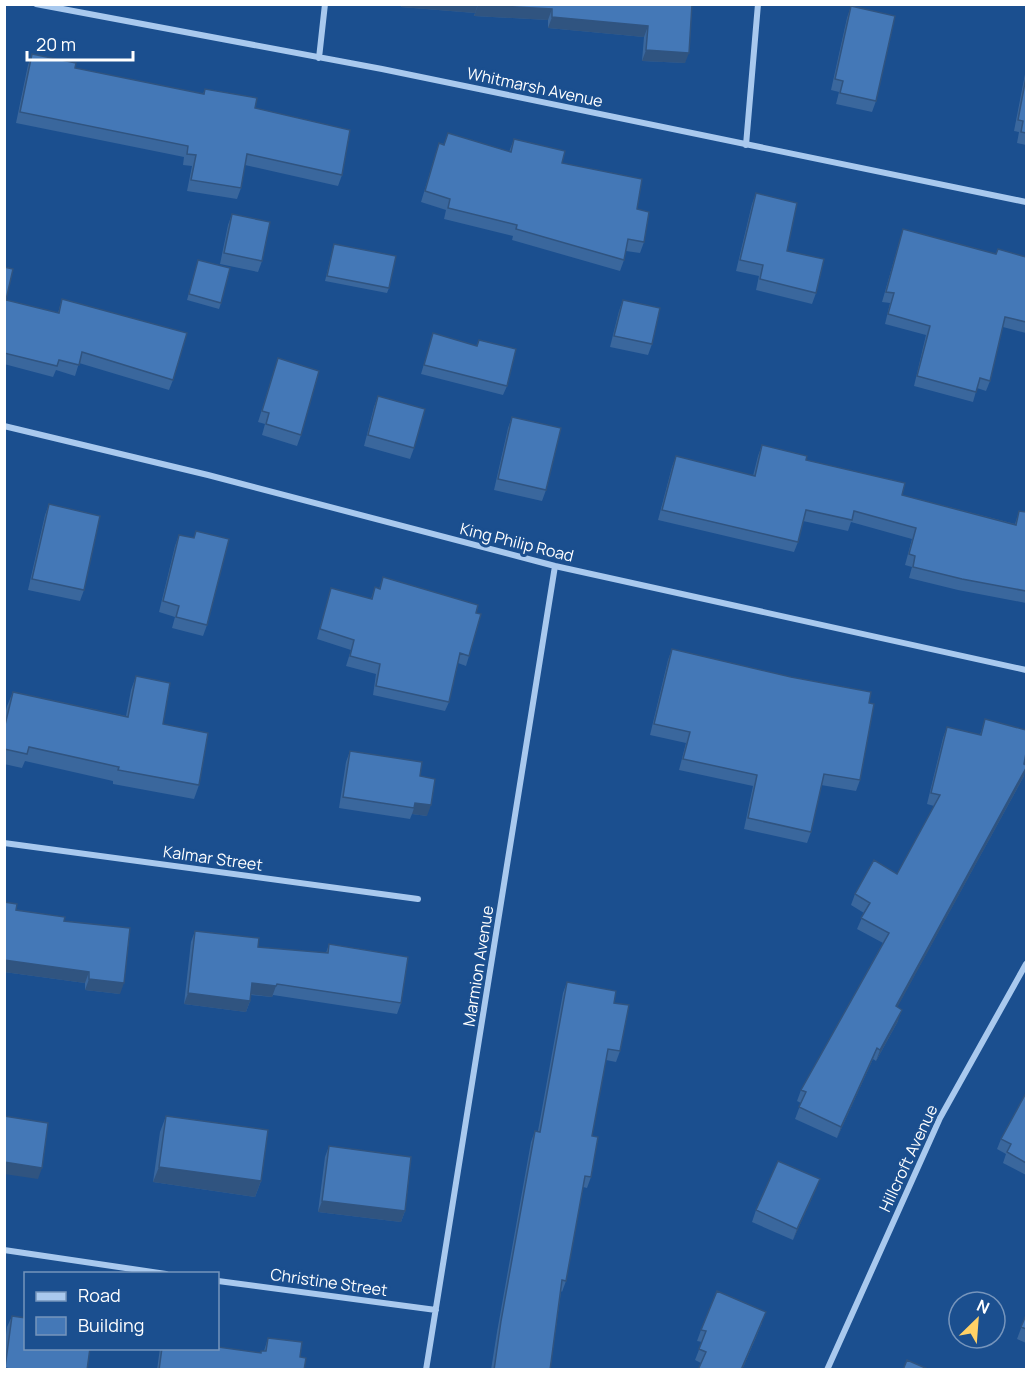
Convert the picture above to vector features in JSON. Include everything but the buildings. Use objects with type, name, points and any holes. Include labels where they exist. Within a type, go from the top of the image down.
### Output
[{"type":"street","name":"Whitmarsh Avenue","points":[[36,4],[320,58],[1026,202]]},
{"type":"street","points":[[320,58],[325,4]]},
{"type":"street","points":[[746,145],[758,4]]},
{"type":"street","name":"King Philip Road","points":[[4,426],[198,473],[555,566],[1026,670]]},
{"type":"street","name":"Marmion Avenue","points":[[426,1370],[555,566]]},
{"type":"street","name":"Kalmar Street","points":[[4,843],[418,899]]},
{"type":"street","name":"Hillcroft Avenue","points":[[827,1370],[940,1118],[1026,964]]},
{"type":"street","points":[[4,1250],[152,1272]]},
{"type":"street","name":"Christine Street","points":[[219,1281],[436,1310]]}]
